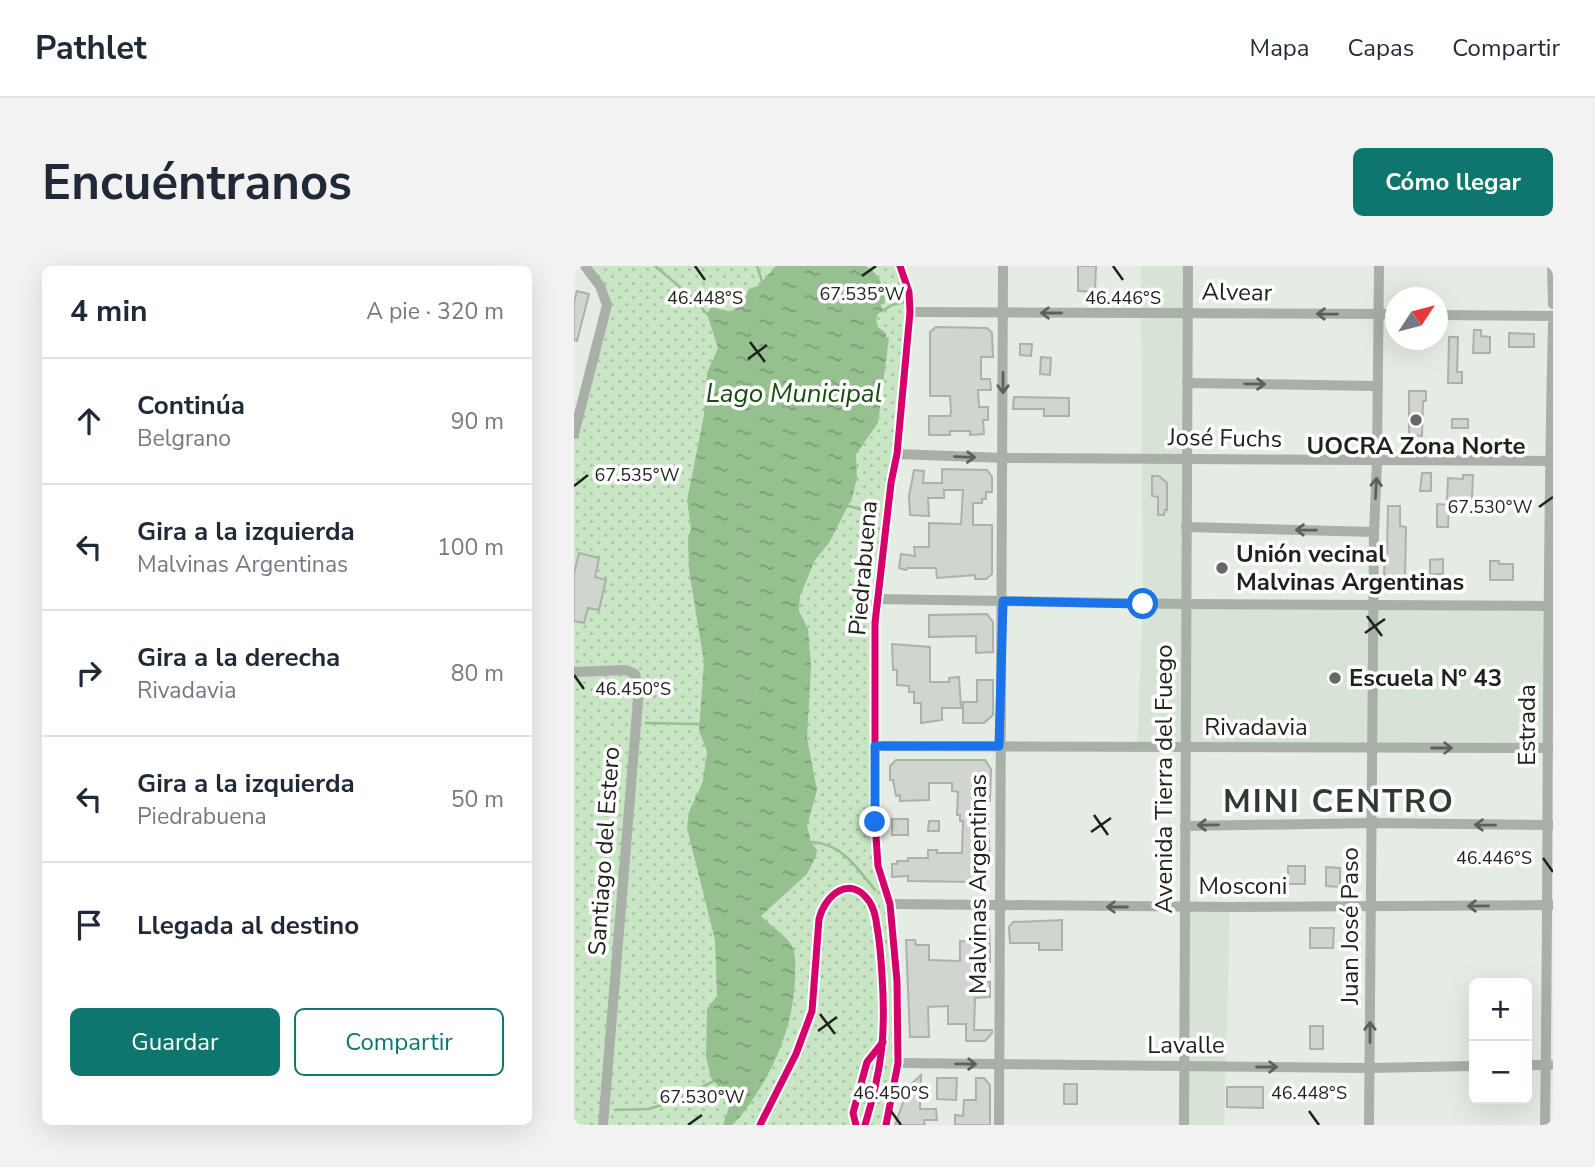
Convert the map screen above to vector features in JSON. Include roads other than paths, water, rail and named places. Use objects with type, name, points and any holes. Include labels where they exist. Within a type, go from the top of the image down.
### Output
[{"type":"street","points":[[574,434],[607,305],[600,286],[585,266]]},
{"type":"street","name":"Piedrabuena","points":[[886,1125],[898,1063],[897,981],[890,904],[877,866],[876,599],[897,454],[911,312],[909,292],[900,266]]},
{"type":"street","name":"Malvinas Argentinas","points":[[999,1125],[1003,266]]},
{"type":"street","name":"Avenida Tierra del Fuego","points":[[1184,1125],[1188,266]]},
{"type":"street","name":"Juan José Paso","points":[[1369,1125],[1379,266]]},
{"type":"street","points":[[1552,266],[1553,303]]},
{"type":"street","name":"Alvear","points":[[911,312],[1385,314]]},
{"type":"street","points":[[1448,315],[1553,316]]},
{"type":"street","name":"Estrada","points":[[1545,1125],[1549,1065],[1553,324]]},
{"type":"street","points":[[1187,383],[1377,386]]},
{"type":"street","name":"José Fuchs","points":[[897,454],[1004,458],[1552,461]]},
{"type":"street","points":[[1186,527],[1374,532]]},
{"type":"street","points":[[876,599],[1550,606]]},
{"type":"street","name":"Santiago del Estero","points":[[574,672],[626,670],[635,674],[639,688],[603,1125]]},
{"type":"street","name":"Rivadavia","points":[[875,746],[1550,748]]},
{"type":"street","points":[[1185,825],[1551,825]]},
{"type":"street","name":"Mosconi","points":[[890,904],[1185,907],[1550,905]]},
{"type":"street","name":"Lavalle","points":[[898,1063],[1370,1068],[1469,1066]]},
{"type":"water","name":"Lago Municipal","points":[[776,266],[865,266],[870,269],[881,282],[885,297],[885,303],[880,305],[884,310],[878,314],[876,320],[878,327],[886,333],[886,338],[889,337],[878,423],[856,454],[857,478],[852,498],[829,543],[815,560],[800,596],[799,611],[808,629],[811,666],[807,738],[817,790],[807,826],[811,842],[817,850],[807,874],[761,916],[793,949],[795,973],[791,1012],[779,1050],[762,1086],[732,1125],[723,1125],[730,1104],[717,1092],[718,1086],[711,1078],[706,1057],[707,1009],[717,996],[715,940],[687,828],[689,812],[703,781],[707,751],[699,731],[704,662],[689,570],[688,539],[691,528],[687,501],[704,415],[707,373],[718,348],[707,314],[711,307],[732,312],[749,289],[758,286]]},
{"type":"waterway","points":[[655,266],[692,297],[707,314]]},
{"type":"waterway","points":[[757,266],[762,281]]},
{"type":"waterway","points":[[884,310],[905,302]]},
{"type":"waterway","points":[[848,506],[864,510],[876,533]]},
{"type":"waterway","points":[[646,723],[700,724]]},
{"type":"waterway","points":[[811,842],[822,843],[840,852],[875,890]]},
{"type":"waterway","points":[[615,1110],[648,1109],[714,1081]]},
{"type":"place","name":"UOCRA Zona Norte","points":[[1416,420]]},
{"type":"place","name":"Unión vecinal Malvinas Argentinas","points":[[1222,568]]},
{"type":"place","name":"Escuela Nº 43","points":[[1335,678]]},
{"type":"district","name":"MINI CENTRO","points":[[1339,801]]}]
